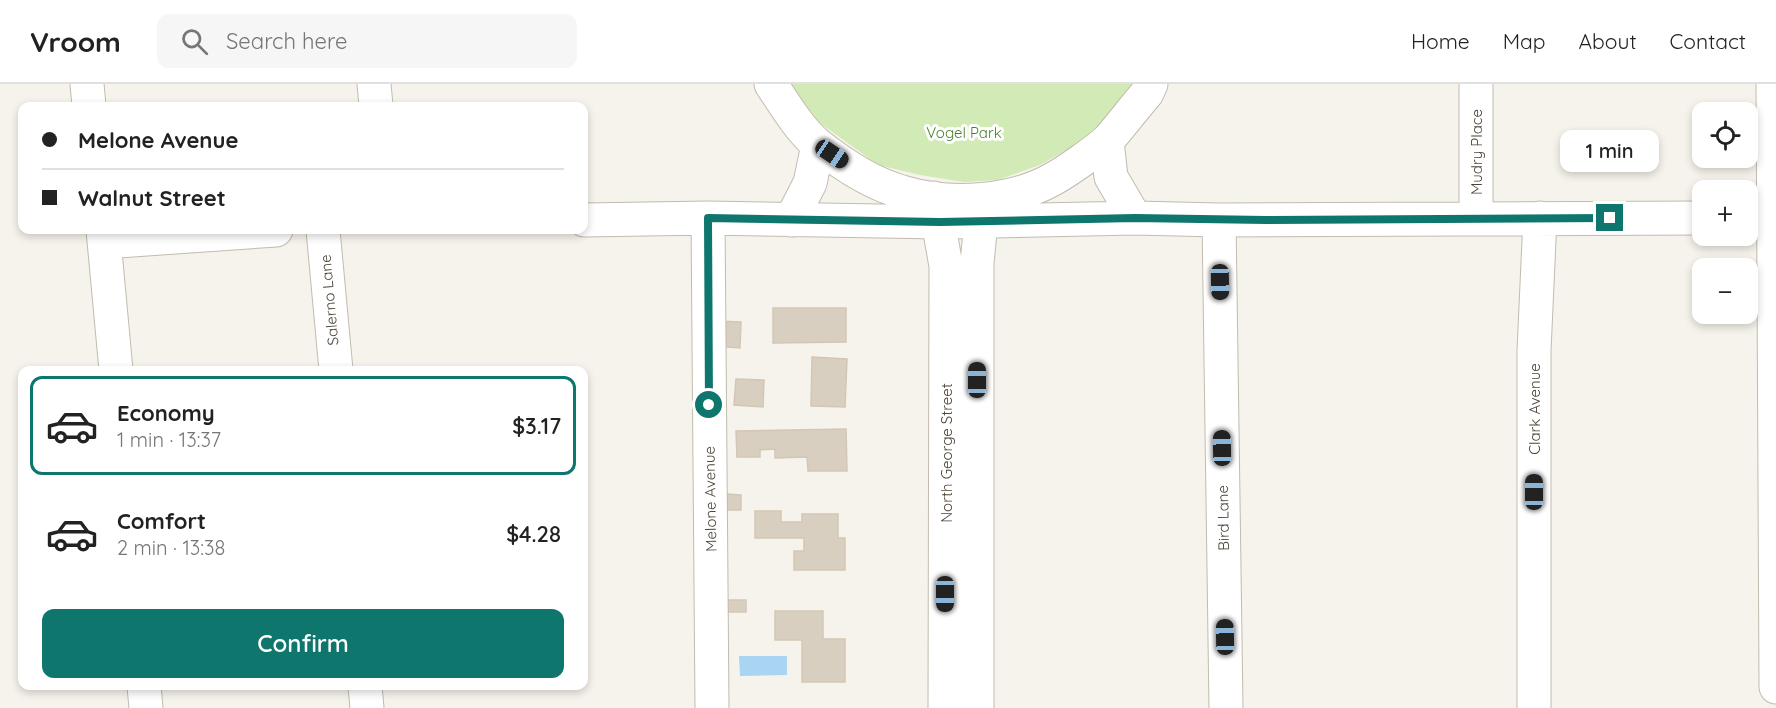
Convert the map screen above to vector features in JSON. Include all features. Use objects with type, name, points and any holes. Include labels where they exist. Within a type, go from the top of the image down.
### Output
[{"type":"street","points":[[87,84],[89,102]]},
{"type":"street","points":[[374,84],[376,102]]},
{"type":"street","points":[[771,84],[799,125],[818,145],[871,178],[937,210]]},
{"type":"street","points":[[984,211],[1011,195],[1052,180],[1107,141],[1147,93],[1151,84]]},
{"type":"street","name":"Mudry Place","points":[[1476,84],[1476,219]]},
{"type":"street","points":[[1773,84],[1765,218],[1776,687]]},
{"type":"street","points":[[1107,141],[1111,177],[1135,218]]},
{"type":"street","points":[[791,220],[810,183],[818,145]]},
{"type":"street","points":[[588,220],[708,218],[791,220],[937,210],[1219,220],[1692,218]]},
{"type":"street","name":"North George Street","points":[[937,210],[946,266],[945,708]]},
{"type":"street","name":"North George Street","points":[[977,708],[977,262],[984,211]]},
{"type":"street","name":"Melone Avenue","points":[[708,218],[712,708]]},
{"type":"street","name":"Clark Avenue","points":[[1534,708],[1534,363],[1540,218]]},
{"type":"street","name":"Bird Lane","points":[[1219,220],[1226,708]]},
{"type":"street","points":[[116,366],[104,236],[161,234]]},
{"type":"street","name":"Salerno Lane","points":[[323,234],[336,366]]},
{"type":"street","points":[[144,690],[146,708]]},
{"type":"street","points":[[365,690],[367,708]]},
{"type":"green space","name":"Vogel Park","points":[[789,84],[1136,84],[1107,123],[1040,165],[998,180],[964,182],[878,165],[820,123]]},
{"type":"water","points":[[739,656],[787,656],[787,675],[740,676]]},
{"type":"building","points":[[773,308],[846,308],[846,342],[773,343]]},
{"type":"building","points":[[716,321],[741,322],[740,348],[715,346]]},
{"type":"building","points":[[812,357],[847,359],[845,407],[811,406]]},
{"type":"building","points":[[736,379],[764,380],[763,407],[734,405]]},
{"type":"building","points":[[846,429],[847,471],[808,471],[807,457],[775,458],[775,449],[760,450],[760,457],[737,457],[736,431]]},
{"type":"building","points":[[727,494],[741,495],[741,510],[726,510]]},
{"type":"building","points":[[755,511],[781,511],[781,522],[802,522],[802,514],[838,514],[838,538],[845,538],[845,570],[794,570],[794,551],[804,551],[804,538],[755,538]]},
{"type":"building","points":[[725,600],[746,600],[746,612],[725,612]]},
{"type":"building","points":[[775,611],[823,611],[823,639],[845,639],[845,682],[802,682],[802,640],[775,640]]},
{"type":"route","points":[[709,405],[708,218],[940,222],[1135,218],[1219,220],[1610,218]]}]
